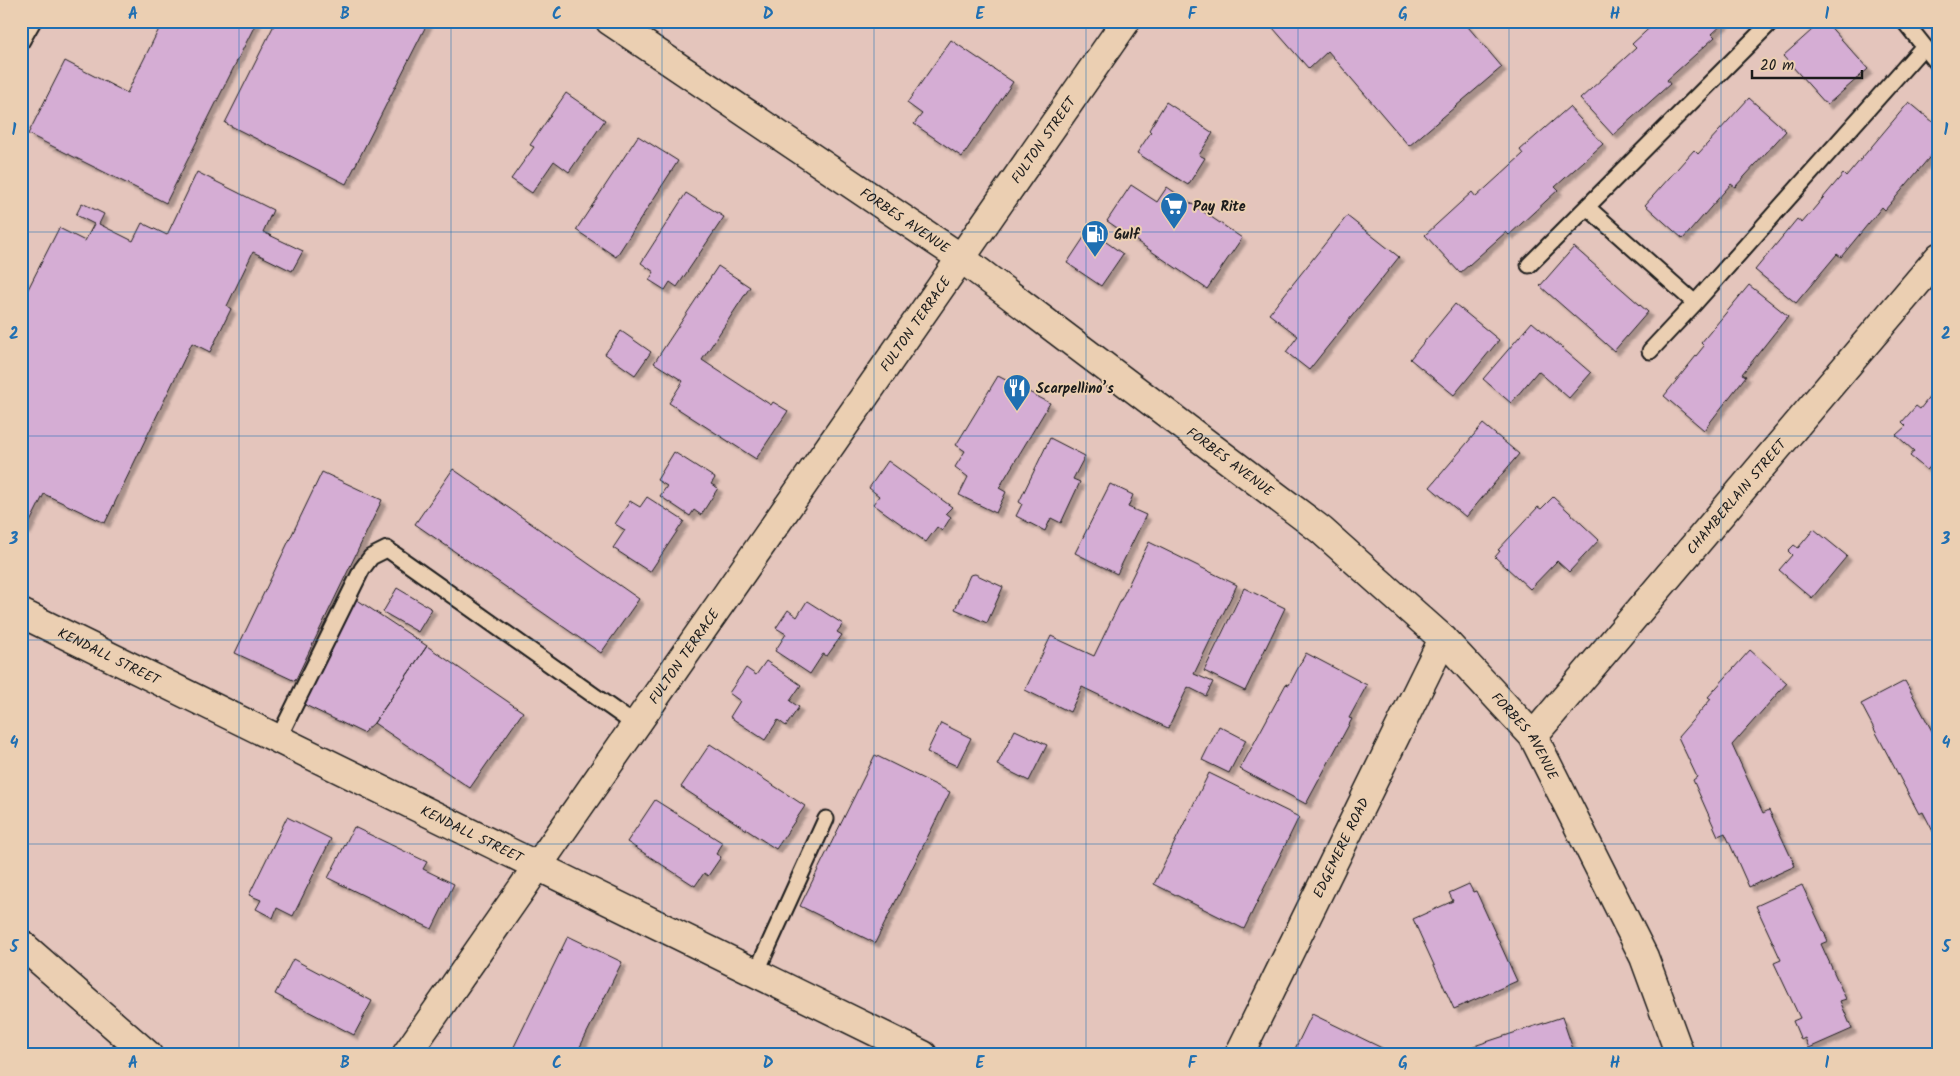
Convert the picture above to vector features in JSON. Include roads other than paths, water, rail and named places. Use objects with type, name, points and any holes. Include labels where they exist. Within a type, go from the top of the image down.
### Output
[{"type":"main road","name":"FULTON STREET","points":[[961,258],[1126,21]]},
{"type":"main road","name":"FORBES AVENUE","points":[[620,24],[961,258],[1321,530],[1443,639],[1533,736],[1644,957],[1680,1055]]},
{"type":"main road","name":"CHAMBERLAIN STREET","points":[[1533,736],[1939,257]]},
{"type":"main road","name":"FULTON TERRACE","points":[[406,1055],[637,726],[961,258]]},
{"type":"main road","name":"KENDALL STREET","points":[[21,613],[923,1055]]},
{"type":"main road","name":"EDGEMERE ROAD","points":[[1239,1055],[1443,639]]},
{"type":"main road","points":[[21,944],[148,1055]]},
{"type":"lane","points":[[21,42],[33,21]]},
{"type":"lane","points":[[1529,265],[1772,21]]},
{"type":"lane","points":[[1904,21],[1939,65]]},
{"type":"lane","points":[[1650,351],[1924,46]]},
{"type":"lane","points":[[1587,207],[1695,303]]},
{"type":"lane","points":[[278,739],[362,569],[371,557],[387,549],[637,726]]},
{"type":"lane","points":[[756,973],[826,819]]},
{"type":"place","name":"Pay Rite","points":[[1174,230]]},
{"type":"place","name":"Gulf","points":[[1095,258]]},
{"type":"place","name":"Scarpellino’s","points":[[1017,412]]}]
